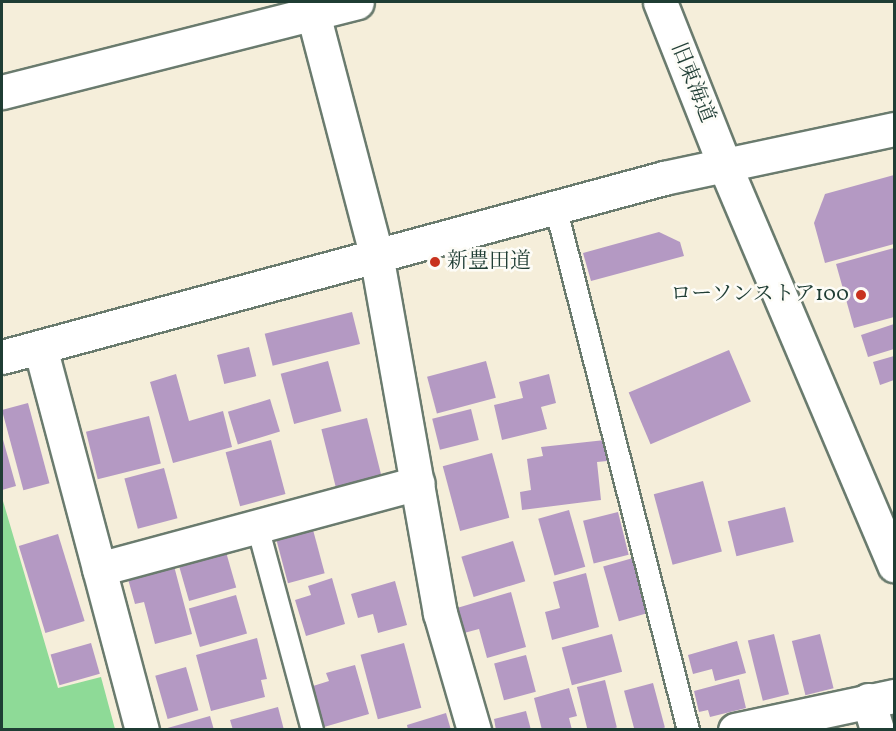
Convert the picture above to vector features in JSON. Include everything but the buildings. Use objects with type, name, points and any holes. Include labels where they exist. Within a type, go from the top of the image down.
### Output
[{"type":"street","points":[[2,92],[312,7],[357,2]]},
{"type":"street","name":"旧東海道","points":[[660,2],[724,164],[885,521],[894,565]]},
{"type":"street","points":[[312,7],[376,254],[440,613],[474,729]]},
{"type":"street","points":[[2,357],[555,206],[724,164],[894,129]]},
{"type":"street","points":[[40,346],[142,729]]},
{"type":"street","points":[[99,569],[418,483]]},
{"type":"street","points":[[735,729],[880,708]]},
{"type":"lane","points":[[555,206],[688,729]]},
{"type":"lane","points":[[257,526],[312,729]]},
{"type":"green space","points":[[3,501],[58,688],[101,677],[115,729],[2,729]]},
{"type":"place","name":"新豊田道","points":[[435,262]]},
{"type":"place","name":"ローソンストア100","points":[[861,295]]}]
